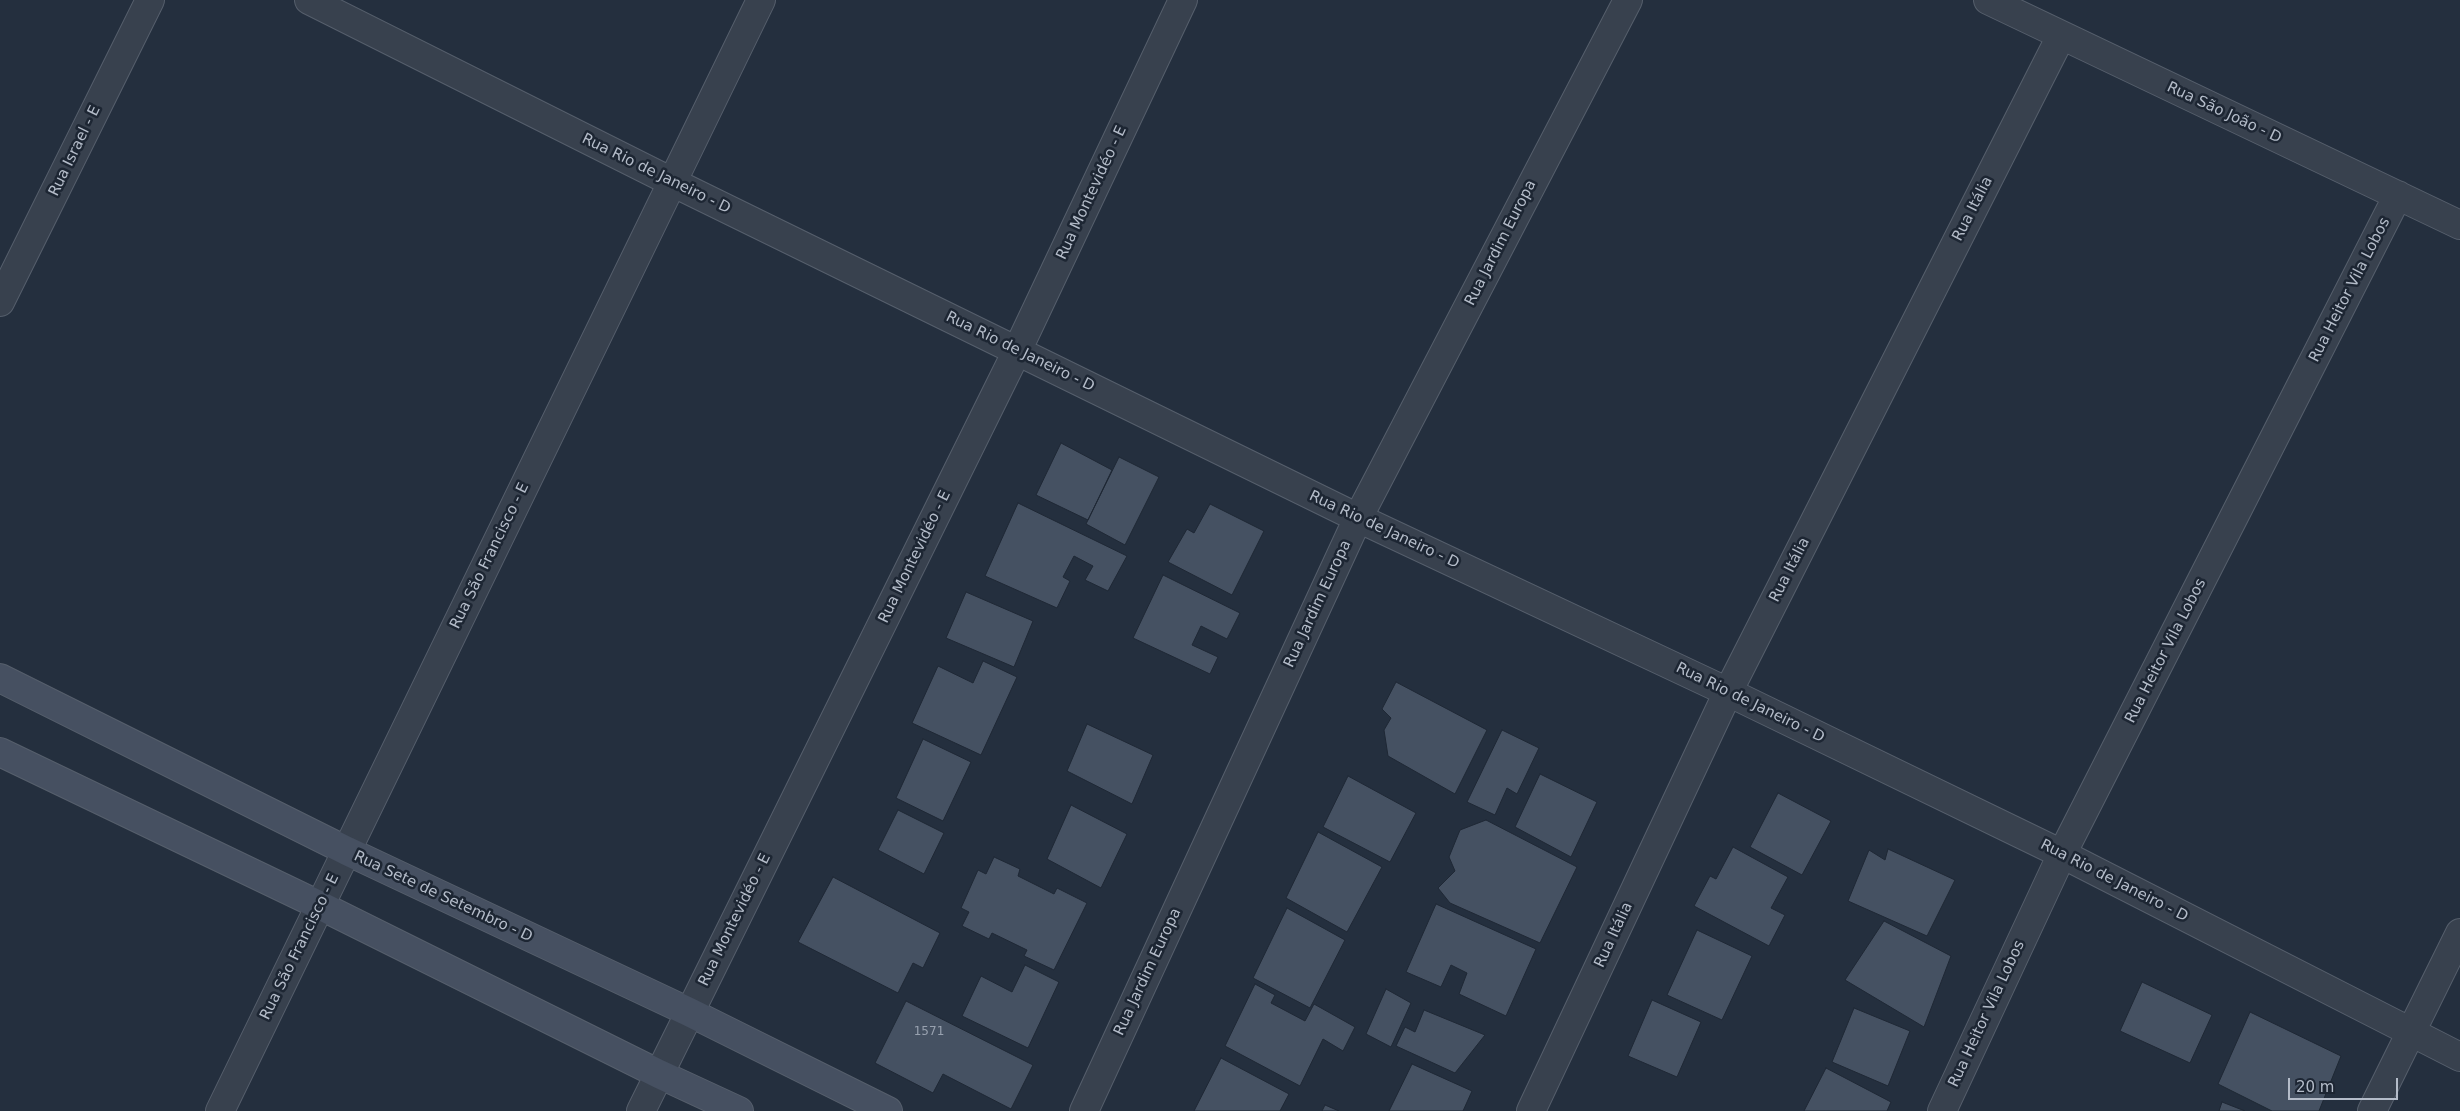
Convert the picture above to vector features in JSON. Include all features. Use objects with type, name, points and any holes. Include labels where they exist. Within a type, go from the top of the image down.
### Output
[{"type":"street","name":"Rua Israel - E","points":[[0,302],[150,0]]},
{"type":"street","name":"Rua Rio de Janeiro - D","points":[[309,0],[672,182],[1358,518],[1728,692],[2062,854],[2460,1057]]},
{"type":"street","name":"Rua São Francisco - E","points":[[220,1111],[761,0]]},
{"type":"street","name":"Rua Montevidéo - E","points":[[641,1111],[688,1012],[1017,351],[1183,0]]},
{"type":"street","name":"Rua Jardim Europa","points":[[1084,1111],[1358,518],[1628,0]]},
{"type":"street","name":"Rua São João - D","points":[[1988,0],[2460,225]]},
{"type":"street","name":"Rua Itália","points":[[1531,1111],[1728,692],[2061,36]]},
{"type":"street","name":"Rua Heitor Vila Lobos","points":[[1942,1111],[2062,854],[2398,194]]},
{"type":"street","name":"Rua Sete de Setembro - D","points":[[0,678],[346,852],[688,1012],[888,1111]]},
{"type":"street","points":[[0,752],[321,906],[659,1074],[739,1111]]},
{"type":"street","points":[[2372,1111],[2460,933]]},
{"type":"building","points":[[1061,443],[1112,470],[1088,520],[1036,495]]},
{"type":"building","points":[[1119,457],[1159,477],[1125,545],[1086,524]]},
{"type":"building","points":[[1018,503],[1127,556],[1108,591],[1085,580],[1093,566],[1074,556],[1063,577],[1070,581],[1057,608],[985,576]]},
{"type":"building","points":[[1210,504],[1264,531],[1232,595],[1168,562],[1187,529],[1194,533]]},
{"type":"building","points":[[1163,575],[1240,613],[1227,639],[1201,626],[1192,645],[1218,657],[1210,674],[1133,638]]},
{"type":"building","points":[[966,592],[1033,621],[1014,667],[946,638]]},
{"type":"building","points":[[983,661],[1017,677],[981,755],[912,723],[938,666],[973,683]]},
{"type":"building","points":[[1396,682],[1487,730],[1455,794],[1388,756],[1384,730],[1391,718],[1382,709]]},
{"type":"building","points":[[1087,724],[1153,755],[1132,804],[1067,771]]},
{"type":"building","points":[[1502,730],[1539,748],[1517,794],[1507,788],[1495,815],[1467,802]]},
{"type":"building","points":[[923,739],[971,762],[943,821],[896,798]]},
{"type":"building","points":[[1540,774],[1597,802],[1571,857],[1515,827]]},
{"type":"building","points":[[1348,776],[1416,813],[1390,862],[1323,827]]},
{"type":"building","points":[[1778,793],[1831,821],[1802,875],[1750,847]]},
{"type":"building","points":[[1071,805],[1127,834],[1101,888],[1047,859]]},
{"type":"building","points":[[898,810],[944,833],[924,874],[878,850]]},
{"type":"building","points":[[1486,820],[1577,867],[1540,943],[1450,903],[1438,888],[1455,871],[1449,857],[1460,830]]},
{"type":"building","points":[[1318,832],[1382,867],[1347,932],[1286,898]]},
{"type":"building","points":[[1733,847],[1788,877],[1771,908],[1785,915],[1769,946],[1694,906],[1710,876],[1716,879]]},
{"type":"building","points":[[1888,849],[1955,880],[1927,936],[1848,901],[1869,850],[1885,860]]},
{"type":"building","points":[[994,857],[1020,869],[1018,876],[1054,894],[1057,888],[1087,903],[1054,970],[1024,956],[1027,950],[992,933],[989,939],[962,926],[969,912],[961,908],[978,870],[986,874]]},
{"type":"building","points":[[833,877],[940,933],[923,968],[913,963],[898,993],[798,942]]},
{"type":"building","points":[[1436,904],[1536,949],[1506,1016],[1459,994],[1467,973],[1451,965],[1441,987],[1406,972]]},
{"type":"building","points":[[1287,908],[1345,940],[1310,1008],[1253,978]]},
{"type":"building","points":[[1884,921],[1951,956],[1924,1027],[1845,980]]},
{"type":"building","points":[[1697,930],[1752,956],[1722,1020],[1667,995]]},
{"type":"building","points":[[1025,965],[1059,982],[1028,1048],[962,1016],[981,976],[1012,992]]},
{"type":"building","points":[[2142,982],[2212,1015],[2190,1063],[2120,1031]]},
{"type":"building","points":[[1255,984],[1275,995],[1271,1003],[1305,1021],[1314,1004],[1355,1027],[1343,1051],[1323,1039],[1300,1086],[1225,1046]]},
{"type":"building","points":[[1386,989],[1411,1003],[1391,1047],[1366,1034]]},
{"type":"building","points":[[1652,1000],[1701,1022],[1677,1077],[1628,1056]]},
{"type":"building","points":[[906,1001],[1033,1065],[1011,1109],[943,1074],[933,1093],[875,1063]]},
{"type":"building","points":[[1854,1008],[1910,1031],[1888,1086],[1832,1062]]},
{"type":"building","points":[[1424,1010],[1485,1035],[1455,1073],[1396,1046],[1405,1027],[1415,1032]]},
{"type":"building","points":[[2250,1012],[2341,1056],[2319,1111],[2272,1111],[2218,1084]]},
{"type":"building","points":[[1221,1058],[1289,1094],[1280,1111],[1194,1111]]},
{"type":"building","points":[[1412,1064],[1472,1091],[1463,1111],[1389,1111]]},
{"type":"building","points":[[1826,1068],[1891,1102],[1887,1111],[1804,1111]]},
{"type":"building","points":[[2222,1102],[2245,1111],[2219,1111]]},
{"type":"building","points":[[1325,1105],[1339,1111],[1322,1111]]}]
